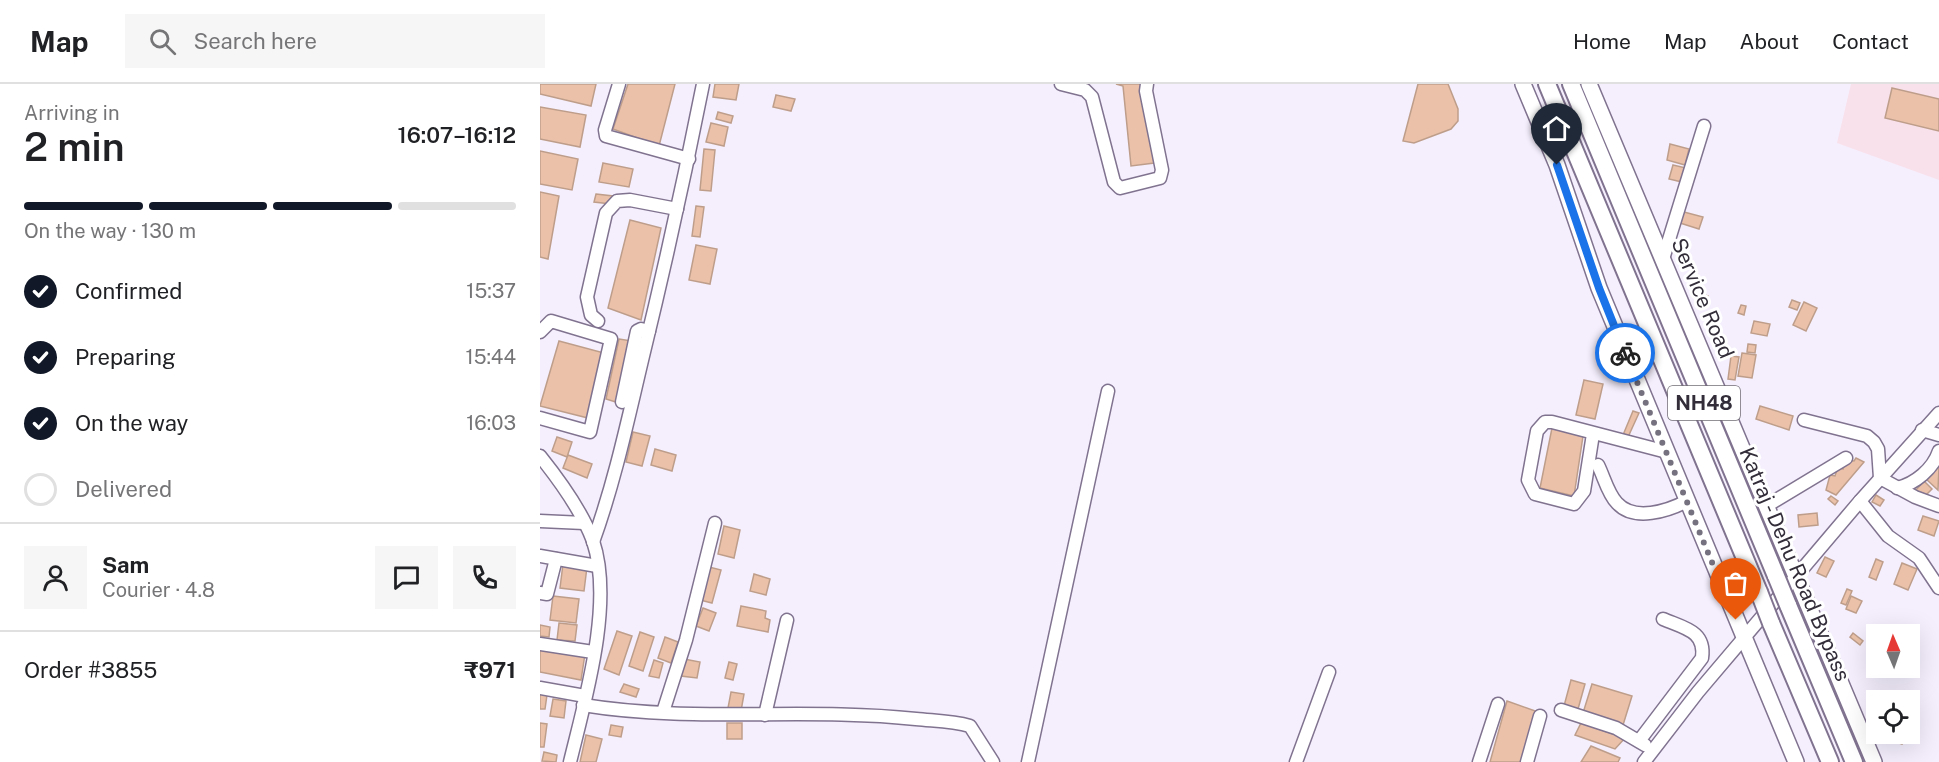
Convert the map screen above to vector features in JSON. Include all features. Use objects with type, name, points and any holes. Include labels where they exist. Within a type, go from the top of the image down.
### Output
[{"type":"highway","name":"Katraj - Dehu Road Bypass","points":[[1547,84],[1830,762]]},
{"type":"highway","name":"Katraj - Dehu Road Bypass","points":[[1571,84],[1854,762]]},
{"type":"main road","points":[[1523,84],[1557,165],[1599,288],[1796,762]]},
{"type":"main road","name":"Service Road","points":[[1589,84],[1798,576],[1874,762]]},
{"type":"street","points":[[619,84],[605,130],[606,136],[689,159]]},
{"type":"street","points":[[593,542],[608,501],[649,331],[689,159],[703,84]]},
{"type":"street","points":[[1061,84],[1085,90],[1092,97],[1114,182],[1120,188],[1160,178],[1162,171],[1146,91],[1147,84]]},
{"type":"street","points":[[1663,260],[1704,126]]},
{"type":"street","points":[[598,321],[591,315],[587,297],[606,213],[617,201],[630,200],[677,209]]},
{"type":"street","points":[[540,332],[550,321],[611,339],[590,432],[540,418]]},
{"type":"street","points":[[622,402],[637,331],[641,328],[649,331]]},
{"type":"street","points":[[1028,762],[1108,391]]},
{"type":"street","points":[[1644,762],[1698,692],[1860,501],[1939,413]]},
{"type":"street","points":[[1803,420],[1867,436],[1878,449],[1880,478]]},
{"type":"street","points":[[1593,434],[1584,491],[1574,504],[1535,494],[1528,480],[1540,425],[1552,422],[1667,452]]},
{"type":"street","points":[[1922,430],[1939,435]]},
{"type":"street","points":[[1897,488],[1910,485],[1919,478],[1939,451]]},
{"type":"street","points":[[540,456],[573,502],[593,542],[597,566],[600,614],[570,762]]},
{"type":"street","points":[[1768,506],[1846,458]]},
{"type":"street","points":[[1598,465],[1615,502],[1624,510],[1643,513],[1670,510],[1687,501]]},
{"type":"street","points":[[1880,478],[1939,506]]},
{"type":"street","points":[[1860,501],[1888,536],[1919,558],[1939,588]]},
{"type":"street","points":[[540,521],[584,524]]},
{"type":"street","points":[[663,712],[687,640],[715,523]]},
{"type":"street","points":[[540,556],[597,566]]},
{"type":"street","points":[[540,593],[547,594],[556,559]]},
{"type":"street","points":[[765,715],[787,620]]},
{"type":"street","points":[[1639,741],[1702,658],[1702,642],[1696,632],[1663,620]]},
{"type":"street","points":[[540,644],[593,652]]},
{"type":"street","points":[[1296,762],[1329,672]]},
{"type":"street","points":[[540,688],[584,701],[663,712],[765,715],[842,714],[951,721],[970,726],[993,762]]},
{"type":"street","points":[[1479,762],[1498,704]]},
{"type":"street","points":[[1561,710],[1616,728],[1653,750]]},
{"type":"street","points":[[1527,762],[1540,716]]},
{"type":"shaded area","points":[[1851,84],[1939,84],[1939,180],[1837,143]]},
{"type":"building","points":[[540,84],[596,84],[591,106],[540,94]]},
{"type":"building","points":[[628,84],[675,84],[659,146],[613,129]]},
{"type":"building","points":[[715,84],[739,84],[736,100],[713,97]]},
{"type":"building","points":[[1116,84],[1142,84],[1154,163],[1131,166],[1123,86]]},
{"type":"building","points":[[1418,84],[1448,84],[1458,109],[1458,121],[1451,129],[1414,143],[1403,141]]},
{"type":"building","points":[[1892,88],[1939,99],[1939,131],[1885,118]]},
{"type":"building","points":[[776,95],[795,99],[791,111],[773,107]]},
{"type":"building","points":[[540,107],[586,115],[580,147],[540,139]]},
{"type":"building","points":[[718,112],[733,116],[731,123],[716,119]]},
{"type":"building","points":[[711,123],[728,127],[724,146],[706,142]]},
{"type":"building","points":[[1670,144],[1689,149],[1685,165],[1667,160]]},
{"type":"building","points":[[704,149],[715,150],[711,191],[700,190]]},
{"type":"building","points":[[540,151],[578,159],[572,190],[540,184]]},
{"type":"building","points":[[603,163],[633,169],[629,187],[599,182]]},
{"type":"building","points":[[1673,165],[1686,168],[1682,182],[1669,179]]},
{"type":"building","points":[[540,192],[559,196],[548,259],[540,257]]},
{"type":"building","points":[[596,194],[613,196],[611,204],[594,202]]},
{"type":"building","points":[[696,206],[704,207],[700,237],[692,236]]},
{"type":"building","points":[[1684,212],[1703,217],[1699,229],[1680,223]]},
{"type":"building","points":[[630,220],[661,228],[641,320],[608,308]]},
{"type":"building","points":[[696,245],[717,249],[710,284],[689,280]]},
{"type":"building","points":[[1699,293],[1708,296],[1706,302],[1697,298]]},
{"type":"building","points":[[1792,300],[1800,303],[1797,310],[1789,307]]},
{"type":"building","points":[[1804,302],[1817,308],[1806,331],[1793,325]]},
{"type":"building","points":[[1741,305],[1746,306],[1744,315],[1738,313]]},
{"type":"building","points":[[1754,321],[1770,324],[1767,336],[1751,333]]},
{"type":"building","points":[[619,339],[632,341],[619,403],[606,399]]},
{"type":"building","points":[[559,341],[604,353],[588,418],[540,406]]},
{"type":"building","points":[[1748,344],[1756,345],[1755,353],[1747,352]]},
{"type":"building","points":[[1742,353],[1756,355],[1752,378],[1738,376]]},
{"type":"building","points":[[1731,356],[1739,357],[1735,380],[1728,379]]},
{"type":"building","points":[[1584,380],[1603,384],[1595,419],[1576,415]]},
{"type":"building","points":[[1760,406],[1793,416],[1789,430],[1756,419]]},
{"type":"building","points":[[1633,411],[1639,413],[1628,437],[1623,435]]},
{"type":"building","points":[[1552,428],[1583,436],[1574,496],[1540,488]]},
{"type":"building","points":[[633,432],[650,436],[642,466],[626,462]]},
{"type":"building","points":[[557,437],[572,442],[567,457],[552,451]]},
{"type":"building","points":[[655,449],[676,455],[672,471],[651,465]]},
{"type":"building","points":[[568,455],[592,464],[587,478],[563,468]]},
{"type":"building","points":[[1856,458],[1864,462],[1836,495],[1826,490],[1830,475],[1835,476],[1838,467],[1843,469],[1844,460],[1854,461]]},
{"type":"building","points":[[1939,466],[1938,490],[1926,479]]},
{"type":"building","points":[[1924,481],[1932,489],[1924,497],[1916,490]]},
{"type":"building","points":[[1876,495],[1884,500],[1880,506],[1872,502]]},
{"type":"building","points":[[1831,496],[1838,501],[1835,505],[1828,499]]},
{"type":"building","points":[[1817,513],[1818,525],[1799,527],[1798,515]]},
{"type":"building","points":[[1923,516],[1939,521],[1934,536],[1918,530]]},
{"type":"building","points":[[724,526],[740,530],[734,558],[718,554]]},
{"type":"building","points":[[1825,557],[1834,561],[1826,577],[1817,573]]},
{"type":"building","points":[[1876,559],[1883,562],[1876,580],[1869,577]]},
{"type":"building","points":[[1902,563],[1917,569],[1908,590],[1894,584]]},
{"type":"building","points":[[563,564],[587,567],[584,591],[560,588]]},
{"type":"building","points":[[709,567],[721,570],[712,603],[700,600]]},
{"type":"building","points":[[754,574],[770,579],[766,595],[750,591]]},
{"type":"building","points":[[1847,589],[1852,591],[1846,605],[1841,603]]},
{"type":"building","points":[[553,596],[579,599],[576,623],[550,620]]},
{"type":"building","points":[[1851,596],[1862,601],[1856,613],[1846,609]]},
{"type":"building","points":[[741,606],[766,611],[765,618],[770,620],[768,632],[737,626]]},
{"type":"building","points":[[703,608],[716,613],[709,631],[696,626]]},
{"type":"building","points":[[559,623],[577,625],[575,641],[557,640]]},
{"type":"building","points":[[540,625],[550,627],[549,637],[540,636]]},
{"type":"building","points":[[617,631],[632,636],[619,675],[604,669]]},
{"type":"building","points":[[640,632],[654,637],[643,671],[629,666]]},
{"type":"building","points":[[1853,633],[1863,641],[1860,645],[1850,637]]},
{"type":"building","points":[[665,637],[678,642],[671,663],[658,658]]},
{"type":"building","points":[[540,648],[585,654],[581,680],[540,672]]},
{"type":"building","points":[[684,659],[700,662],[697,678],[681,676]]},
{"type":"building","points":[[654,660],[663,663],[659,678],[649,676]]},
{"type":"building","points":[[729,662],[737,664],[733,680],[725,678]]},
{"type":"building","points":[[1571,680],[1585,684],[1578,709],[1564,706]]},
{"type":"building","points":[[624,684],[639,689],[636,697],[620,692]]},
{"type":"building","points":[[1592,684],[1632,696],[1623,725],[1583,713]]},
{"type":"building","points":[[731,692],[744,694],[741,711],[728,708]]},
{"type":"building","points":[[540,694],[547,695],[545,709],[540,709]]},
{"type":"building","points":[[553,699],[566,701],[564,718],[550,716]]},
{"type":"building","points":[[1507,701],[1538,712],[1522,762],[1490,762]]},
{"type":"building","points":[[540,723],[547,724],[544,747],[540,747]]},
{"type":"building","points":[[727,723],[742,723],[742,739],[727,739]]},
{"type":"building","points":[[1581,723],[1625,738],[1615,749],[1575,735]]},
{"type":"building","points":[[611,725],[623,727],[621,737],[609,735]]},
{"type":"building","points":[[586,735],[602,739],[596,762],[580,762]]},
{"type":"building","points":[[1591,746],[1620,758],[1618,762],[1581,762]]},
{"type":"building","points":[[544,752],[557,755],[556,762],[542,761]]},
{"type":"way so far","points":[[1625,353],[1736,620]]},
{"type":"route","points":[[1557,165],[1572,214],[1625,353]]}]
